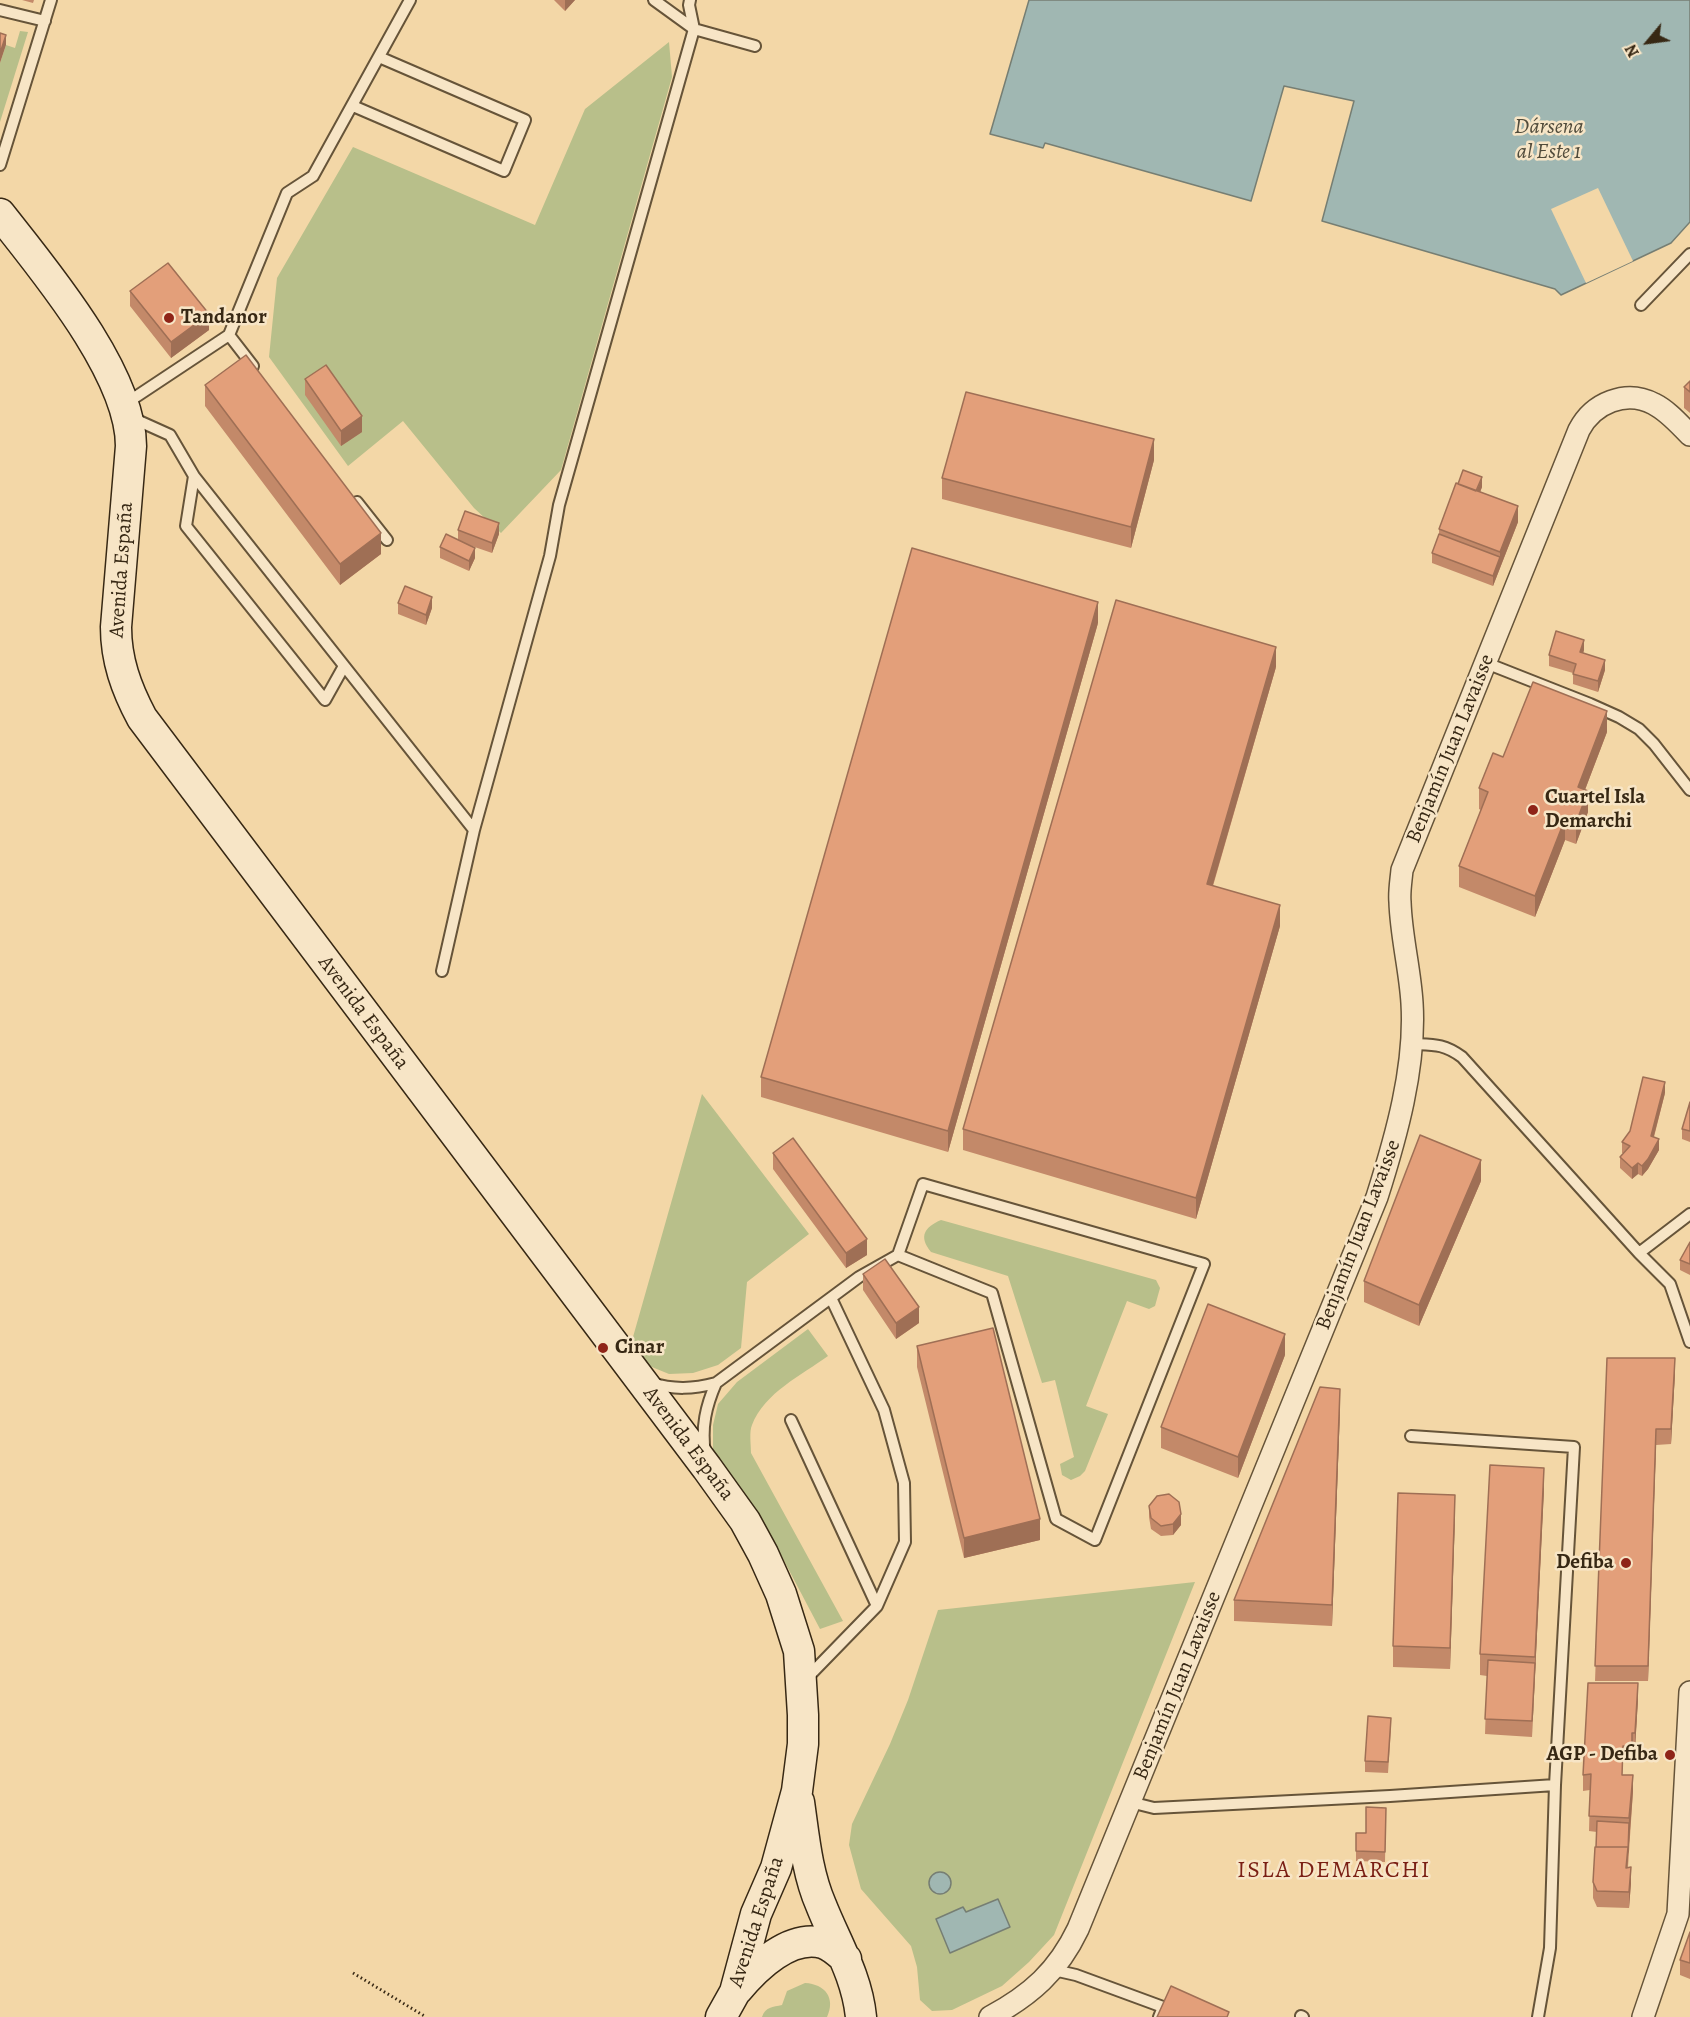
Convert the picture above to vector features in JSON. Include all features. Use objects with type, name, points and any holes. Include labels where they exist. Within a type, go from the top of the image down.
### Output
[{"type":"street","name":"Avenida España","points":[[0,214],[66,301],[105,364],[126,410],[131,446],[116,645],[120,665],[133,701],[161,745],[707,1468],[745,1521],[781,1594],[799,1651],[802,1744],[797,1791],[776,1869],[756,1914],[728,2004]]},
{"type":"street","name":"Benjamín Juan Lavaisse","points":[[990,2017],[1036,1987],[1054,1970],[1071,1944],[1377,1197],[1397,1134],[1407,1079],[1410,1044],[1412,1004],[1399,900],[1402,870],[1585,420],[1601,405],[1612,400],[1627,398],[1646,401],[1662,410],[1690,435]]},
{"type":"street","points":[[1643,2017],[1678,1914],[1686,1828],[1690,1692]]},
{"type":"street","name":"Avenida España","points":[[797,1791],[810,1873],[821,1905],[846,1959],[860,1999],[861,2017]]},
{"type":"street","points":[[728,2004],[750,1975],[766,1961],[797,1944],[825,1943],[846,1959]]},
{"type":"lane","points":[[0,165],[51,0]]},
{"type":"lane","points":[[410,0],[313,176],[287,193],[229,335],[126,410],[170,435],[194,476],[474,830]]},
{"type":"lane","points":[[654,0],[694,29],[756,46]]},
{"type":"lane","points":[[442,971],[474,830],[550,556],[559,505],[694,29],[690,0]]},
{"type":"lane","points":[[0,10],[45,21]]},
{"type":"lane","points":[[353,106],[504,171],[525,120],[379,57]]},
{"type":"lane","points":[[1641,305],[1690,254]]},
{"type":"lane","points":[[229,335],[258,372]]},
{"type":"lane","points":[[194,476],[186,526],[325,700],[344,666]]},
{"type":"lane","points":[[351,494],[387,540]]},
{"type":"lane","points":[[1486,663],[1619,717],[1638,729],[1654,744],[1690,790]]},
{"type":"lane","points":[[1410,1044],[1438,1045],[1449,1048],[1462,1056],[1639,1253],[1670,1284],[1690,1342]]},
{"type":"lane","points":[[640,1379],[676,1389],[716,1383],[859,1277],[898,1255],[923,1184],[1204,1264],[1095,1540],[1056,1519],[992,1293],[898,1255]]},
{"type":"lane","points":[[1639,1253],[1690,1214]]},
{"type":"lane","points":[[801,1683],[877,1606],[905,1542],[904,1483],[884,1410],[831,1298]]},
{"type":"lane","points":[[707,1468],[704,1448],[705,1410],[716,1383]]},
{"type":"lane","points":[[791,1420],[877,1606]]},
{"type":"lane","points":[[1411,1436],[1574,1447],[1555,1785],[1550,1947],[1538,2017]]},
{"type":"lane","points":[[1130,1802],[1154,1808],[1555,1785]]},
{"type":"lane","points":[[1054,1970],[1076,1975],[1163,2007],[1159,2017]]},
{"type":"path","points":[[353,1973],[425,2017]]},
{"type":"green space","points":[[20,31],[28,32],[0,122],[0,63],[6,45],[15,48]]},
{"type":"green space","points":[[669,42],[672,77],[561,470],[501,533],[474,508],[403,421],[348,466],[269,357],[277,278],[353,147],[535,225],[585,109]]},
{"type":"green space","points":[[702,1094],[809,1234],[747,1282],[741,1348],[718,1365],[693,1373],[669,1374],[647,1365],[631,1344]]},
{"type":"green space","points":[[941,1220],[1156,1280],[1160,1288],[1155,1306],[1149,1309],[1127,1301],[1086,1406],[1108,1414],[1085,1471],[1080,1476],[1071,1480],[1062,1475],[1060,1464],[1074,1457],[1055,1380],[1042,1383],[1008,1276],[931,1252],[925,1241],[925,1233],[927,1229]]},
{"type":"green space","points":[[808,1329],[828,1356],[774,1394],[765,1403],[752,1425],[751,1453],[843,1621],[820,1629],[762,1519],[713,1453],[713,1425],[718,1404],[737,1382]]},
{"type":"green space","points":[[1195,1582],[1054,1935],[1002,1986],[952,2010],[932,2011],[920,2000],[917,1967],[911,1946],[861,1889],[849,1845],[852,1824],[908,1700],[938,1610]]},
{"type":"green space","points":[[805,1983],[818,1986],[827,1993],[830,2004],[827,2017],[762,2017],[767,2009],[782,2005],[787,1991]]},
{"type":"water","name":"Dársena al Este 1","points":[[1029,0],[1690,0],[1690,222],[1671,243],[1561,295],[1555,289],[1322,221],[1354,101],[1284,86],[1251,201],[1045,143],[1043,148],[990,134]]},
{"type":"water","points":[[940,1872],[948,1875],[951,1883],[948,1891],[940,1894],[932,1891],[929,1883],[932,1875]]},
{"type":"water","points":[[998,1899],[1010,1927],[950,1953],[936,1919],[963,1907],[966,1912]]},
{"type":"pier","points":[[1598,188],[1633,261],[1586,283],[1551,209]]},
{"type":"building","points":[[0,33],[6,35],[0,53]]},
{"type":"building","name":"Tandanor","points":[[168,263],[209,314],[171,342],[130,291]]},
{"type":"building","points":[[246,355],[381,533],[340,564],[205,385]]},
{"type":"building","points":[[326,365],[362,416],[341,431],[305,379]]},
{"type":"building","points":[[1690,381],[1690,392],[1684,387]]},
{"type":"building","points":[[966,392],[1154,439],[1131,527],[942,478]]},
{"type":"building","points":[[1463,470],[1482,477],[1476,491],[1458,484]]},
{"type":"building","points":[[1456,483],[1518,506],[1500,552],[1439,529]]},
{"type":"building","points":[[465,511],[499,523],[492,543],[458,530]]},
{"type":"building","points":[[446,534],[475,548],[469,561],[440,547]]},
{"type":"building","points":[[1439,534],[1500,557],[1493,576],[1432,553]]},
{"type":"building","points":[[912,548],[1098,602],[948,1131],[761,1077]]},
{"type":"building","points":[[405,586],[432,597],[426,615],[398,603]]},
{"type":"building","points":[[1116,600],[1276,647],[1207,884],[1280,905],[1196,1198],[963,1129]]},
{"type":"building","points":[[1556,631],[1584,640],[1580,652],[1605,660],[1598,681],[1573,674],[1576,664],[1549,655]]},
{"type":"building","name":"Cuartel Isla Demarchi","points":[[1533,682],[1607,711],[1578,787],[1588,791],[1576,823],[1565,819],[1535,896],[1459,866],[1488,792],[1479,788],[1493,753],[1503,757]]},
{"type":"building","points":[[1643,1077],[1665,1082],[1651,1136],[1659,1139],[1642,1166],[1638,1163],[1632,1168],[1620,1157],[1630,1146],[1622,1142],[1630,1131]]},
{"type":"building","points":[[1690,1102],[1690,1131],[1682,1129]]},
{"type":"building","points":[[1420,1135],[1481,1160],[1419,1305],[1364,1281]]},
{"type":"building","points":[[793,1138],[867,1239],[846,1253],[773,1153]]},
{"type":"building","points":[[1690,1242],[1690,1264],[1680,1260]]},
{"type":"building","points":[[885,1259],[919,1307],[896,1323],[863,1274]]},
{"type":"building","points":[[1208,1304],[1285,1334],[1238,1457],[1161,1427]]},
{"type":"building","points":[[993,1328],[1040,1519],[964,1538],[917,1346]]},
{"type":"building","name":"Defiba","points":[[1607,1358],[1675,1358],[1671,1429],[1656,1429],[1648,1666],[1595,1666]]},
{"type":"building","points":[[1320,1387],[1340,1389],[1332,1605],[1234,1600]]},
{"type":"building","points":[[1490,1465],[1544,1468],[1535,1657],[1480,1654]]},
{"type":"building","points":[[1398,1493],[1455,1495],[1450,1648],[1393,1646]]},
{"type":"building","points":[[1169,1494],[1179,1502],[1181,1514],[1173,1524],[1161,1526],[1151,1518],[1149,1506],[1157,1496]]},
{"type":"building","points":[[1488,1660],[1535,1663],[1532,1721],[1485,1719]]},
{"type":"building","points":[[1588,1683],[1638,1683],[1632,1746],[1623,1746],[1622,1775],[1633,1775],[1629,1818],[1589,1816],[1591,1774],[1583,1775]]},
{"type":"building","points":[[1368,1716],[1391,1718],[1388,1762],[1365,1761]]},
{"type":"building","points":[[1366,1807],[1386,1808],[1385,1852],[1356,1851],[1356,1833],[1366,1833]]},
{"type":"building","points":[[1597,1821],[1629,1823],[1628,1852],[1628,1847],[1596,1847]]},
{"type":"building","points":[[1595,1847],[1628,1847],[1626,1868],[1631,1867],[1629,1892],[1597,1891],[1593,1882]]},
{"type":"building","points":[[1690,1932],[1690,1963],[1680,1960]]},
{"type":"building","points":[[1171,1986],[1229,2012],[1227,2017],[1157,2017]]},
{"type":"place","name":"Tandanor","points":[[169,318]]},
{"type":"place","name":"Cuartel Isla Demarchi","points":[[1533,810]]},
{"type":"place","name":"Cinar","points":[[603,1348]]},
{"type":"place","name":"Defiba","points":[[1626,1563]]},
{"type":"place","name":"AGP - Defiba","points":[[1670,1755]]},
{"type":"district","name":"ISLA DEMARCHI","points":[[1334,1871]]}]
